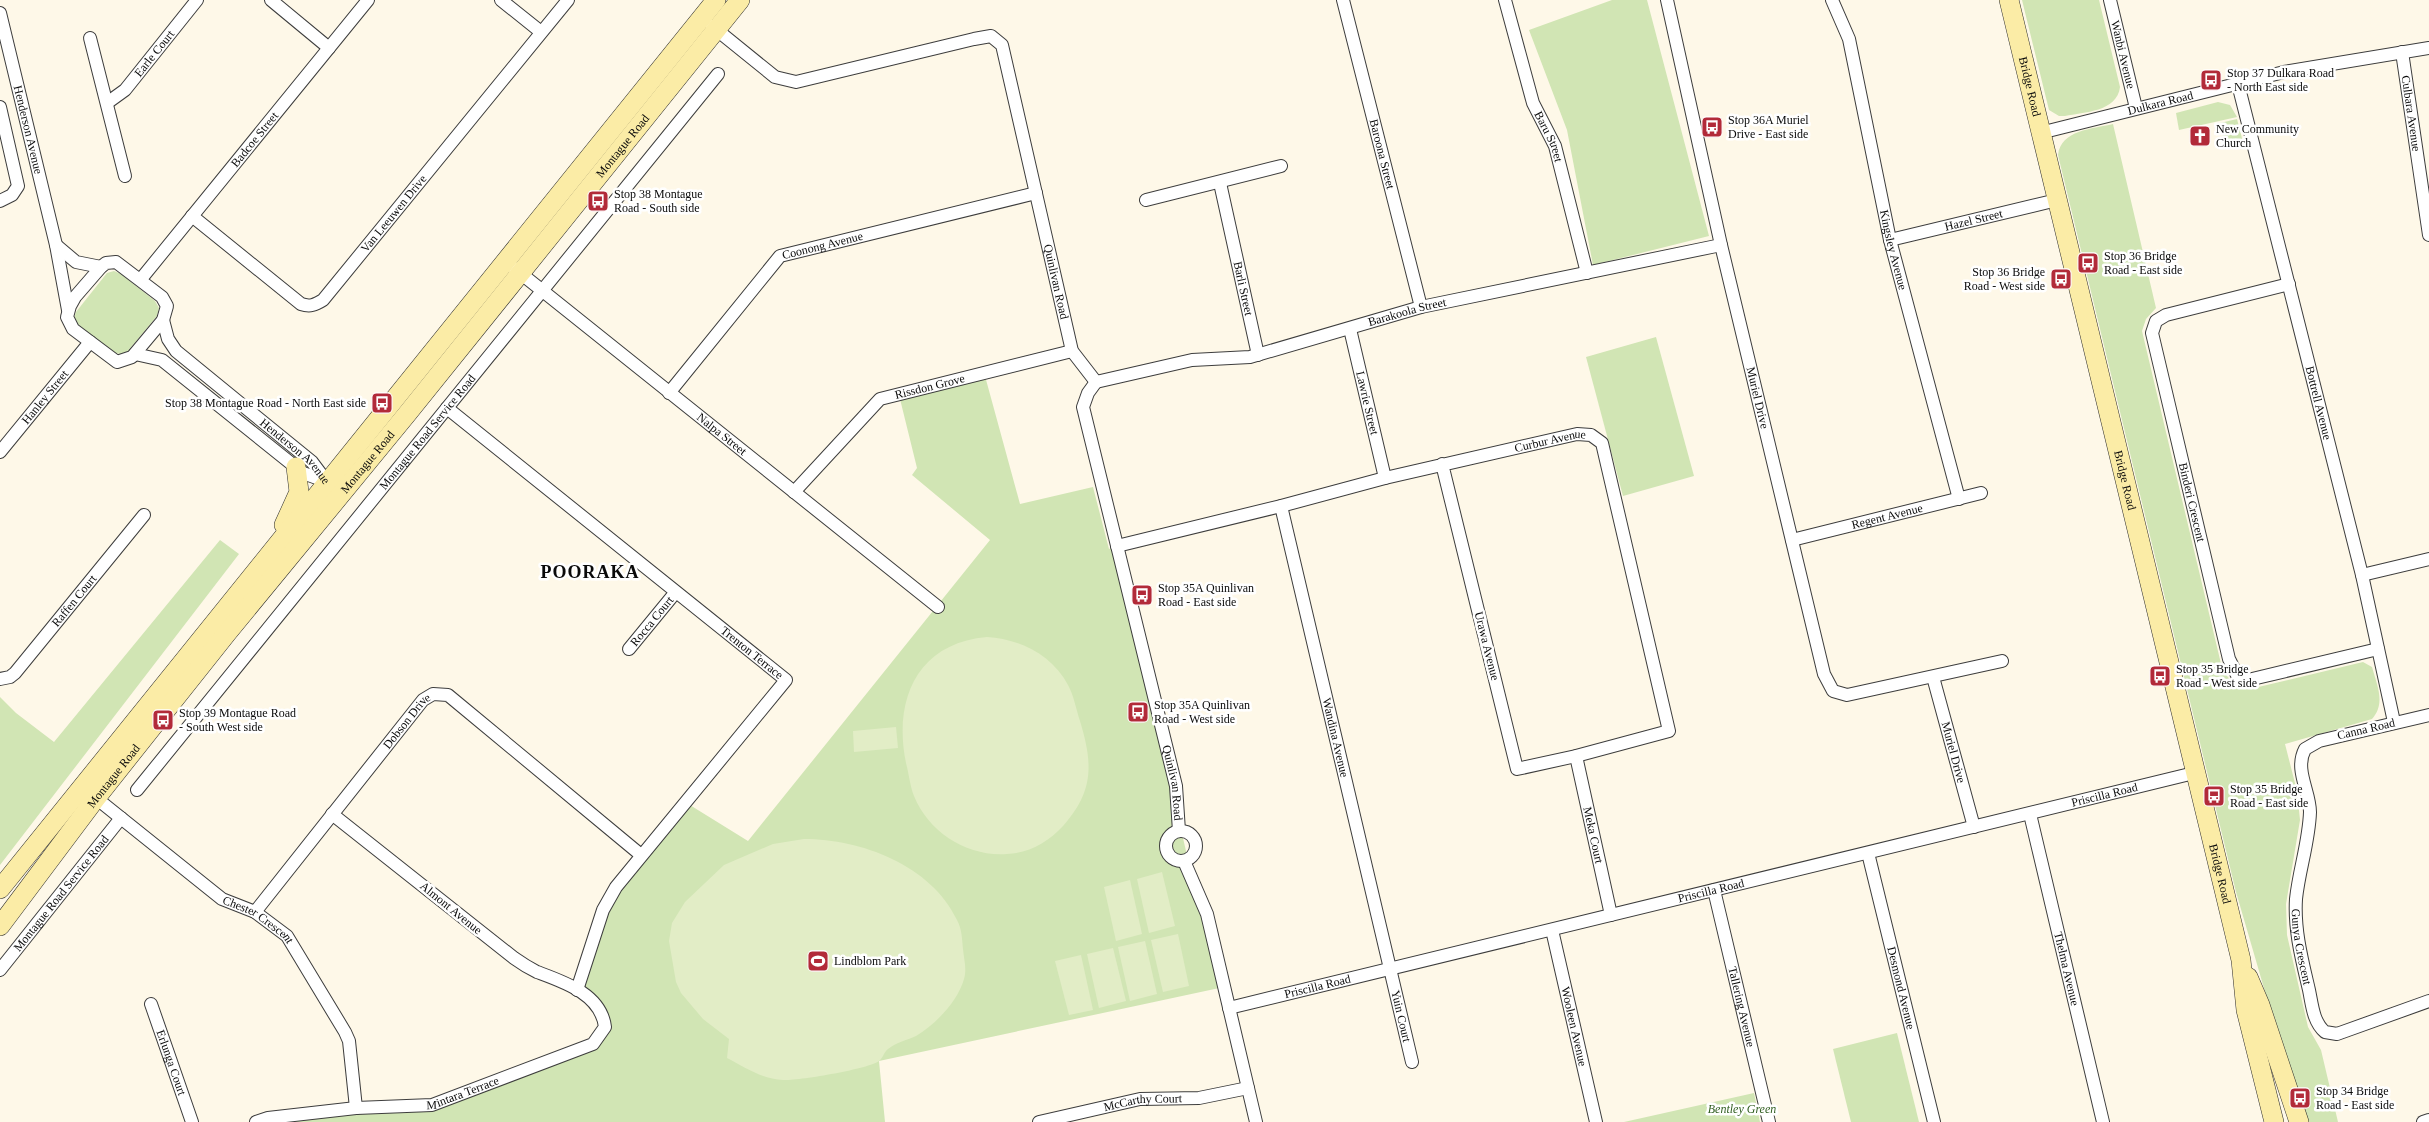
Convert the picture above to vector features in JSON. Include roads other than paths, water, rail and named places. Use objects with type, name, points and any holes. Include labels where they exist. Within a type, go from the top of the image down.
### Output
[{"type":"main road","name":"Montague Road","points":[[0,888],[89,792],[227,633],[505,261],[716,0]]},
{"type":"main road","name":"Montague Road","points":[[0,926],[89,792],[273,549],[334,488],[520,273],[740,0]]},
{"type":"main road","name":"Bridge Road","points":[[2008,0],[2194,773],[2241,960],[2246,1010],[2274,1122]]},
{"type":"main road","points":[[273,549],[298,492],[296,467]]},
{"type":"main road","name":"Bridge Road","points":[[2241,960],[2260,1005],[2299,1122]]},
{"type":"main road","points":[[2263,1078],[2282,1122]]},
{"type":"street","name":"Earle Court","points":[[107,103],[125,90],[198,0]]},
{"type":"street","points":[[270,0],[329,48]]},
{"type":"street","name":"Badcoe Street","points":[[140,279],[368,0]]},
{"type":"street","points":[[502,0],[541,32]]},
{"type":"street","name":"Van Leeuwen Drive","points":[[192,216],[301,304],[310,306],[318,303],[323,300],[568,0]]},
{"type":"street","name":"Baroona Street","points":[[1342,0],[1421,307]]},
{"type":"street","name":"Baru Street","points":[[1505,0],[1533,103],[1555,146],[1587,274]]},
{"type":"street","name":"Muriel Drive","points":[[1667,0],[1721,245],[1824,674],[1833,691],[1847,695],[2002,661]]},
{"type":"street","name":"Kingsley Avenue","points":[[1832,0],[1849,39],[1890,240],[1959,498]]},
{"type":"street","name":"Wanbi Avenue","points":[[2110,0],[2136,108]]},
{"type":"street","name":"Henderson Avenue","points":[[0,13],[56,245],[68,310]]},
{"type":"street","name":"Quinlivan Road","points":[[701,18],[775,77],[796,82],[990,36],[1002,45],[1072,351],[1096,382],[1088,393],[1083,407],[1176,786],[1179,831]]},
{"type":"street","points":[[90,38],[125,176]]},
{"type":"street","name":"Dulkara Road","points":[[2040,133],[2284,72],[2429,48]]},
{"type":"street","name":"Culbara Avenue","points":[[2402,52],[2427,207],[2429,235]]},
{"type":"street","name":"Montague Road Service Road","points":[[137,790],[718,74]]},
{"type":"street","name":"Bottrell Avenue","points":[[2238,84],[2362,575],[2394,722]]},
{"type":"street","points":[[0,107],[17,181],[16,190],[0,201]]},
{"type":"street","points":[[1146,200],[1220,183],[1281,166]]},
{"type":"street","name":"Barli Street","points":[[1220,183],[1258,355]]},
{"type":"street","name":"Coonong Avenue","points":[[669,393],[780,256],[1036,193]]},
{"type":"street","name":"Hazel Street","points":[[1890,240],[2056,200]]},
{"type":"street","points":[[56,245],[76,262],[101,267]]},
{"type":"street","name":"Barakoola Street","points":[[1096,382],[1192,360],[1258,355],[1421,307],[1721,245]]},
{"type":"street","name":"Nalpa Street","points":[[505,261],[938,607]]},
{"type":"street","points":[[116,262],[165,300],[167,311],[163,320],[135,354],[126,361],[117,362],[73,329],[68,323],[68,310],[76,297],[101,267],[106,263],[116,262]]},
{"type":"street","name":"Binderi Crescent","points":[[2289,284],[2166,314],[2156,321],[2152,333],[2230,659],[2237,675],[2248,680],[2378,649]]},
{"type":"street","name":"Henderson Avenue","points":[[163,320],[168,339],[176,351],[312,462],[334,488]]},
{"type":"street","name":"Lawrie Street","points":[[1350,329],[1385,478]]},
{"type":"street","name":"Hanley Street","points":[[1,449],[90,342]]},
{"type":"street","name":"Rissdon Grove","points":[[794,492],[880,399],[1072,351]]},
{"type":"street","name":"Henderson Avenue","points":[[135,354],[158,358],[168,364],[296,467],[334,488]]},
{"type":"street","name":"Trenton Terrace","points":[[447,408],[675,593],[786,680],[616,887],[603,910],[577,990]]},
{"type":"street","name":"Curbur Avenue","points":[[1117,546],[1442,464],[1578,434],[1591,435],[1602,443],[1669,731],[1576,756]]},
{"type":"street","name":"Urawa Avenue","points":[[1442,464],[1517,769],[1576,756]]},
{"type":"street","name":"Regent Avenue","points":[[1792,540],[1981,493]]},
{"type":"street","name":"Wandina Avenue","points":[[1281,506],[1390,969]]},
{"type":"street","name":"Raffen Court","points":[[0,679],[10,677],[15,673],[144,515]]},
{"type":"street","points":[[2362,575],[2429,559]]},
{"type":"street","name":"Rocca Court","points":[[629,649],[675,593]]},
{"type":"street","name":"Muriel Drive","points":[[1933,677],[1974,827]]},
{"type":"street","name":"Dobson Drive","points":[[254,912],[423,700],[433,694],[448,695],[641,855]]},
{"type":"street","name":"Canna Road","points":[[2306,749],[2319,741],[2429,715]]},
{"type":"street","name":"Gunya Crescent","points":[[2306,749],[2301,768],[2309,817],[2298,884],[2296,931],[2316,1020],[2325,1032],[2336,1034],[2429,1001]]},
{"type":"street","name":"Meka Court","points":[[1576,756],[1611,915]]},
{"type":"street","name":"Priscilla Road","points":[[1229,1008],[2194,773]]},
{"type":"street","name":"Chester Crescent","points":[[89,792],[222,899],[254,912],[287,936],[349,1041],[356,1108]]},
{"type":"street","name":"Almont Avenue","points":[[332,814],[514,958],[535,971],[559,979],[577,990]]},
{"type":"street","name":"Thelma Avenue","points":[[2030,814],[2103,1122]]},
{"type":"street","name":"Montague Road Service Road","points":[[0,970],[121,818]]},
{"type":"street","points":[[1179,831],[1190,834],[1196,845],[1192,857],[1184,861],[1172,858],[1167,848],[1169,838],[1179,831]]},
{"type":"street","name":"Desmond Avenue","points":[[1868,853],[1934,1122]]},
{"type":"street","points":[[1184,861],[1207,914],[1256,1122]]},
{"type":"street","name":"Tallering Avenue","points":[[1714,890],[1769,1122]]},
{"type":"street","name":"Wooleen Avenue","points":[[1552,930],[1596,1122]]},
{"type":"street","name":"Yuin Court","points":[[1390,969],[1412,1062]]},
{"type":"street","name":"Mintara Terrace","points":[[256,1122],[268,1118],[356,1108],[432,1104],[593,1044],[606,1027],[604,1016],[596,1004],[577,990]]},
{"type":"street","name":"Erlunga Court","points":[[151,1004],[192,1122]]},
{"type":"street","name":"McCarthy Court","points":[[1039,1122],[1140,1099],[1200,1098],[1248,1088]]},
{"type":"street","points":[[2423,1122],[2429,1120]]},
{"type":"place","name":"Stop 37 Dulkara Road - North East side","points":[[2211,80]]},
{"type":"place","name":"Stop 36A Muriel Drive - East side","points":[[1712,127]]},
{"type":"place","name":"New Community Church","points":[[2200,136]]},
{"type":"place","name":"Stop 38 Montague Road - South side","points":[[598,201]]},
{"type":"place","name":"Stop 36 Bridge Road - East side","points":[[2088,263]]},
{"type":"place","name":"Stop 36 Bridge Road - West side","points":[[2061,279]]},
{"type":"place","name":"Stop 38 Montague Road - North East side","points":[[382,403]]},
{"type":"place","name":"Stop 35A Quinlivan Road - East side","points":[[1142,595]]},
{"type":"place","name":"Stop 35 Bridge Road - West side","points":[[2160,676]]},
{"type":"place","name":"Stop 35A Quinlivan Road - West side","points":[[1138,712]]},
{"type":"place","name":"Stop 39 Montague Road - South West side","points":[[163,720]]},
{"type":"place","name":"Stop 35 Bridge Road - East side","points":[[2214,796]]},
{"type":"place","name":"Lindblom Park","points":[[818,961]]},
{"type":"place","name":"Stop 34 Bridge Road - East side","points":[[2300,1098]]},
{"type":"district","name":"POORAKA","points":[[590,572]]},
{"type":"park label","name":"Bentley Green","points":[[1742,1109]]}]
